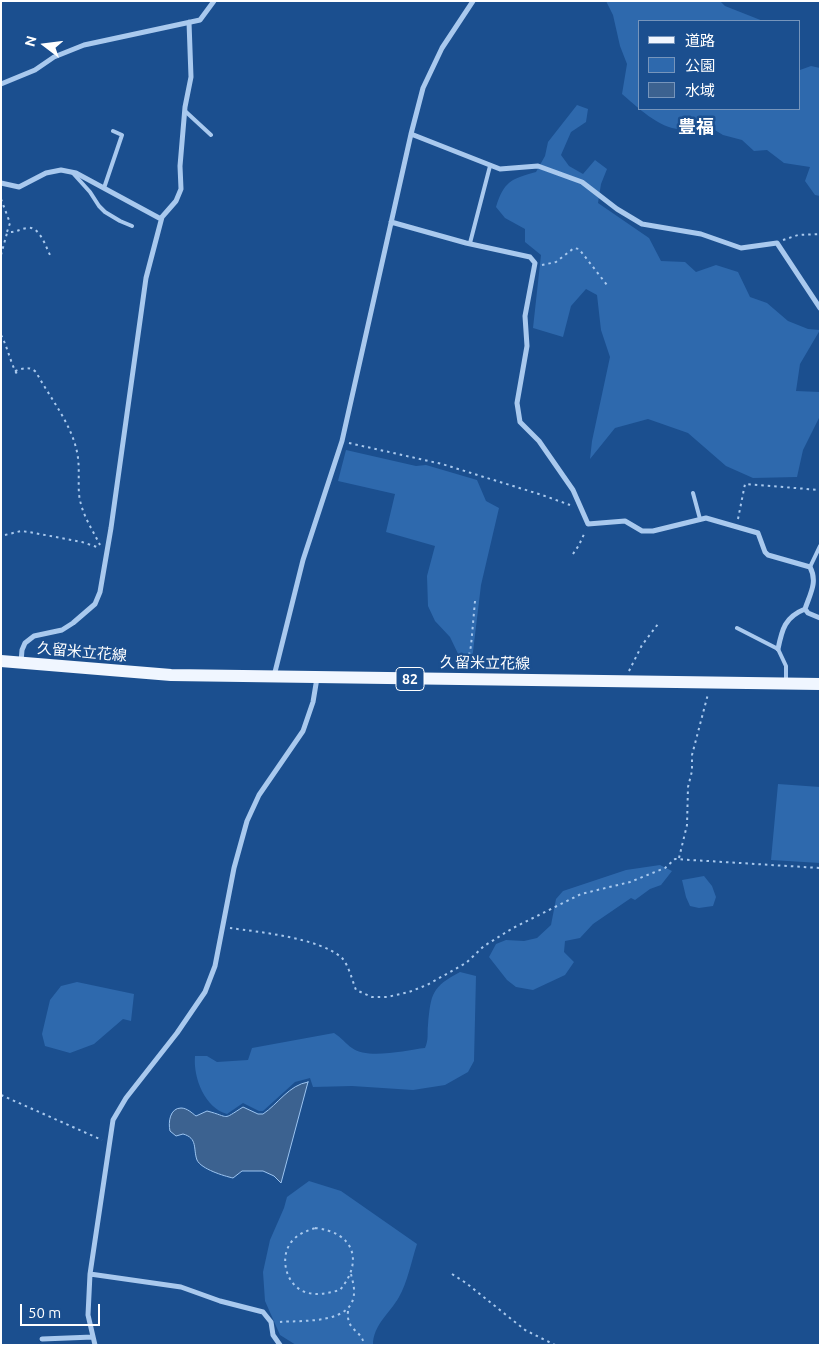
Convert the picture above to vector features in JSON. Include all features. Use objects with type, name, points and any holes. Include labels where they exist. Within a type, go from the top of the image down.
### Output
[{"type":"main road","name":"久留米立花線","points":[[1,661],[171,675],[820,684]]},
{"type":"street","points":[[1,84],[34,70],[54,57],[84,45],[200,20],[214,1]]},
{"type":"street","points":[[274,677],[302,560],[342,441],[423,88],[442,48],[473,1]]},
{"type":"street","points":[[21,663],[22,650],[26,643],[34,636],[62,630],[73,623],[95,604],[100,592],[111,528],[146,278],[162,220],[176,201],[181,189],[180,166],[185,111],[191,77],[189,22]]},
{"type":"street","points":[[411,134],[500,169],[538,166],[582,182],[635,222],[701,234],[741,248],[777,243],[820,308]]},
{"type":"street","points":[[1,183],[19,187],[46,173],[61,170],[72,172],[162,220]]},
{"type":"street","points":[[391,222],[470,244],[530,257],[535,266],[525,316],[527,346],[517,403],[520,422],[539,441],[573,490],[588,524],[626,521],[642,531],[653,531],[706,518],[758,533],[768,555],[810,567],[814,574],[814,584],[805,609],[794,614],[785,625],[778,649]]},
{"type":"street","points":[[805,609],[808,613],[820,618]]},
{"type":"street","points":[[95,1345],[88,1315],[90,1274],[108,1143],[113,1120],[126,1098],[177,1033],[205,992],[215,966],[234,868],[246,821],[259,795],[303,731],[313,702],[317,678]]},
{"type":"street","points":[[90,1274],[181,1287],[220,1301],[263,1312],[271,1322],[273,1335],[280,1345]]},
{"type":"street","points":[[42,1339],[93,1337]]},
{"type":"lane","points":[[185,111],[211,135]]},
{"type":"lane","points":[[104,188],[122,135],[113,131]]},
{"type":"lane","points":[[470,244],[490,166]]},
{"type":"lane","points":[[72,172],[105,212],[132,226]]},
{"type":"lane","points":[[693,493],[700,519]]},
{"type":"lane","points":[[810,567],[820,546]]},
{"type":"lane","points":[[737,628],[778,649],[786,666],[786,683]]},
{"type":"path","points":[[1,199],[10,223],[1,255]]},
{"type":"path","points":[[7,232],[30,227],[35,229],[45,243],[50,255]]},
{"type":"path","points":[[777,243],[798,235],[820,234]]},
{"type":"path","points":[[535,266],[556,262],[574,248],[579,249],[607,285]]},
{"type":"path","points":[[1,335],[17,374]]},
{"type":"path","points":[[5,535],[21,531],[29,532],[82,542],[102,549],[82,509],[79,494],[80,470],[77,452],[65,422],[36,372],[25,368],[15,371]]},
{"type":"path","points":[[342,441],[442,464],[581,509]]},
{"type":"path","points":[[736,527],[745,484],[820,490]]},
{"type":"path","points":[[573,554],[588,524]]},
{"type":"path","points":[[475,601],[471,646],[467,663],[492,668]]},
{"type":"path","points":[[627,673],[642,645],[658,624]]},
{"type":"path","points":[[679,860],[687,825],[688,787],[692,771],[692,754],[711,682]]},
{"type":"path","points":[[224,927],[297,938],[323,948],[342,958],[356,990],[372,997],[387,997],[427,985],[466,963],[484,946],[513,928],[581,894],[630,882],[665,868],[675,859],[820,868]]},
{"type":"path","points":[[1,1095],[108,1143]]},
{"type":"path","points":[[351,1274],[340,1290],[318,1294],[305,1292],[296,1287],[289,1278],[284,1258],[293,1239],[315,1228],[325,1229],[337,1234],[347,1242],[352,1249],[354,1259],[351,1274],[354,1290],[347,1319],[363,1340],[364,1345]]},
{"type":"path","points":[[452,1274],[525,1330],[555,1345]]},
{"type":"path","points":[[275,1322],[327,1319],[348,1310]]},
{"type":"green space","points":[[606,1],[720,1],[725,6],[760,20],[638,20],[638,108],[622,94],[627,64],[620,46],[613,15]]},
{"type":"green space","points":[[811,66],[820,68],[820,196],[815,195],[805,181],[810,167],[784,163],[767,150],[754,151],[742,140],[723,135],[705,124],[685,129],[674,129],[658,122],[641,110],[801,110],[801,70]]},
{"type":"green space","points":[[577,105],[588,109],[586,122],[571,132],[561,155],[569,166],[583,174],[595,160],[607,169],[601,184],[598,203],[649,238],[661,261],[685,262],[696,272],[716,265],[738,272],[750,297],[767,303],[788,321],[808,329],[820,330],[800,364],[796,391],[820,392],[820,416],[803,450],[797,477],[753,478],[726,466],[688,433],[648,419],[615,428],[590,459],[592,441],[610,357],[601,330],[597,295],[586,289],[571,306],[563,337],[533,328],[541,255],[525,242],[525,229],[505,218],[496,207],[502,192],[509,183],[536,172],[545,156],[548,142]]},
{"type":"green space","points":[[346,450],[416,466],[426,465],[477,480],[486,501],[499,508],[481,585],[472,660],[462,662],[450,637],[435,621],[428,606],[427,576],[435,546],[386,532],[395,494],[338,481]]},
{"type":"green space","points":[[778,784],[820,787],[820,863],[771,860]]},
{"type":"green space","points":[[660,865],[672,871],[661,885],[650,889],[635,900],[631,898],[593,924],[580,938],[565,941],[564,952],[574,962],[565,975],[533,990],[516,987],[507,980],[489,957],[496,944],[506,940],[524,941],[537,938],[551,925],[556,899],[563,891],[626,870]]},
{"type":"green space","points":[[704,876],[712,886],[716,897],[713,906],[699,908],[690,906],[682,880]]},
{"type":"green space","points":[[460,972],[476,976],[474,1061],[468,1072],[445,1085],[413,1090],[352,1086],[313,1087],[310,1078],[295,1082],[263,1111],[243,1103],[227,1114],[212,1106],[198,1082],[195,1056],[207,1056],[217,1062],[248,1060],[252,1048],[334,1033],[359,1052],[377,1054],[425,1048],[432,998],[438,987]]},
{"type":"green space","points":[[77,982],[134,994],[131,1021],[123,1019],[94,1044],[70,1053],[45,1046],[42,1034],[50,1000],[61,986]]},
{"type":"green space","points":[[309,1181],[341,1191],[417,1244],[402,1292],[379,1325],[373,1345],[296,1345],[280,1335],[265,1301],[263,1272],[270,1240],[287,1197]]},
{"type":"water","points":[[308,1082],[281,1183],[274,1176],[263,1171],[242,1171],[233,1178],[208,1169],[197,1160],[191,1138],[183,1134],[176,1136],[170,1131],[169,1124],[174,1110],[185,1109],[196,1116],[207,1111],[228,1116],[243,1107],[258,1114],[263,1114],[289,1091]]},
{"type":"district","name":"豊福","points":[[696,127]]}]
